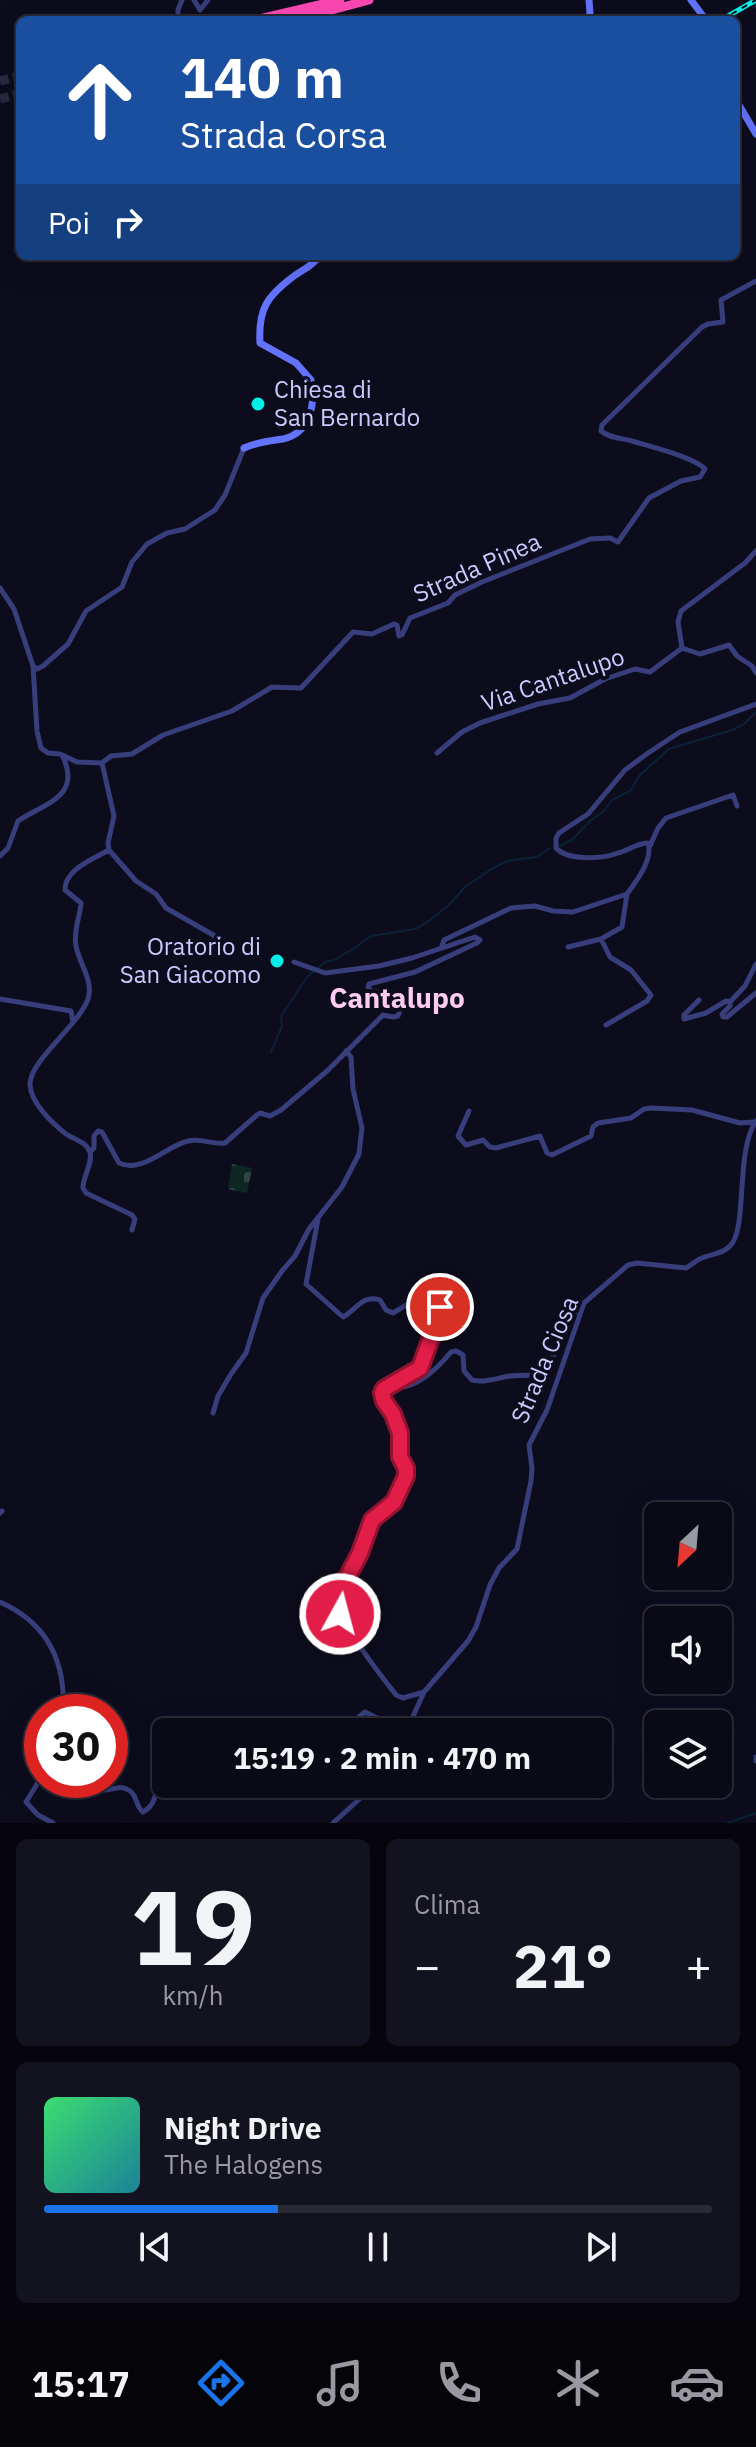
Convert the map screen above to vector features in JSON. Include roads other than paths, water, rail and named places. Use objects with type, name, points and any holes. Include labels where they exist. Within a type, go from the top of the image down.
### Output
[{"type":"highway","points":[[272,16],[340,0]]},
{"type":"highway","points":[[310,16],[369,0]]},
{"type":"street","points":[[194,0],[200,10],[208,0]]},
{"type":"street","points":[[740,107],[756,134]]},
{"type":"street","points":[[33,666],[37,669],[43,666],[68,644],[86,611],[122,587],[132,562],[147,544],[167,533],[185,529],[215,510],[225,495],[244,448],[299,432],[310,414],[311,380],[289,358],[260,343],[262,307],[297,273],[307,270],[316,260]]},
{"type":"street","name":"Strada Pinea","points":[[102,763],[111,756],[132,754],[163,735],[232,711],[272,687],[301,688],[353,632],[372,634],[394,624],[399,636],[402,635],[410,618],[448,603],[455,595],[482,582],[590,539],[610,538],[618,542],[649,498],[681,481],[700,477],[705,469],[666,452],[606,436],[601,427],[702,327],[723,322],[721,300],[756,281]]},
{"type":"street","points":[[756,551],[745,563],[681,611],[678,622],[682,648],[700,654],[729,645],[756,673]]},
{"type":"street","points":[[0,588],[14,609],[33,666],[41,748],[77,762],[102,763],[114,816],[109,850],[136,881],[156,894],[166,908],[222,940],[223,945]]},
{"type":"street","name":"Via Cantalupo","points":[[437,753],[462,732],[480,723],[538,704],[570,698],[605,679],[635,669],[650,672],[682,648]]},
{"type":"street","points":[[650,846],[646,842],[611,855],[584,856],[562,854],[555,844],[559,833],[588,814],[625,770],[664,742],[680,732],[756,704]]},
{"type":"street","points":[[0,856],[8,848],[18,821],[48,806],[59,796],[68,779],[63,756]]},
{"type":"street","points":[[568,947],[601,939],[624,925],[627,894],[647,860],[658,828],[666,818],[733,795],[737,806]]},
{"type":"street","points":[[109,850],[73,872],[64,887],[81,903],[75,943],[90,987],[88,998],[73,1023],[37,1066],[30,1083],[35,1099],[50,1119],[67,1135],[85,1144],[90,1152],[84,1176],[86,1193],[132,1215],[135,1219],[132,1230]]},
{"type":"street","points":[[443,947],[444,940],[511,908],[535,906],[573,912],[627,894]]},
{"type":"street","points":[[90,1152],[94,1148],[95,1134],[102,1132],[119,1163],[128,1167],[183,1142],[201,1139],[225,1143],[260,1113],[270,1116],[281,1110],[383,1015],[398,1016],[405,995],[371,991],[369,984],[415,972],[480,940],[475,937],[390,965],[333,972],[314,970],[294,962]]},
{"type":"street","points":[[601,939],[610,957],[631,970],[651,995],[647,1001],[606,1025]]},
{"type":"street","points":[[756,964],[745,986],[722,1014],[724,1018],[756,993]]},
{"type":"street","points":[[0,999],[71,1011],[73,1023]]},
{"type":"street","points":[[699,1000],[684,1015],[684,1019],[730,1002]]},
{"type":"street","points":[[213,1413],[218,1396],[246,1353],[263,1298],[295,1256],[309,1229],[355,1165],[362,1128],[353,1089],[352,1059],[346,1051]]},
{"type":"street","name":"Strada Ciosa","points":[[412,1718],[424,1692],[468,1641],[499,1568],[517,1549],[531,1481],[529,1445],[547,1410],[584,1303],[628,1265],[637,1263],[686,1268],[732,1245],[738,1230],[746,1144],[755,1121],[740,1123],[692,1110],[644,1109],[631,1118],[598,1123],[593,1127],[591,1136],[552,1155],[547,1153],[540,1136],[496,1148],[483,1140],[466,1145],[458,1136],[469,1111]]},
{"type":"street","points":[[318,1219],[306,1284],[343,1317],[369,1298],[380,1300],[386,1310],[393,1313],[427,1294],[434,1294],[439,1301],[439,1316],[420,1368],[384,1389],[382,1397],[400,1433],[400,1457],[407,1471],[394,1502],[372,1520],[348,1576],[335,1590],[340,1614],[396,1695],[403,1698],[424,1692]]},
{"type":"street","points":[[390,1386],[398,1388],[428,1376],[451,1352],[456,1351],[463,1355],[464,1371],[472,1380],[530,1375],[548,1362],[562,1341],[578,1306],[584,1303]]},
{"type":"street","points":[[0,1602],[38,1630],[56,1652],[64,1694]]},
{"type":"street","points":[[358,1718],[365,1712],[377,1718]]},
{"type":"street","points":[[128,1789],[143,1812],[149,1809],[156,1798]]},
{"type":"street","points":[[28,1798],[26,1802],[38,1815],[53,1823]]},
{"type":"street","points":[[333,1823],[361,1798]]},
{"type":"waterway","points":[[754,0],[756,8]]},
{"type":"waterway","points":[[559,846],[572,840],[612,800],[630,791],[640,775],[669,749],[732,730],[756,712]]},
{"type":"waterway","points":[[271,1052],[282,1026],[281,1016],[307,977],[325,962],[334,960],[371,936],[415,929],[490,870],[507,861],[537,857],[550,848]]},
{"type":"waterway","points":[[727,1823],[756,1813]]},
{"type":"tunnel","points":[[0,81],[16,77]]},
{"type":"tunnel","points":[[0,99],[16,95]]},
{"type":"railway","points":[[728,16],[756,0]]},
{"type":"place","name":"Chiesa di San Bernardo","points":[[258,404]]},
{"type":"place","name":"Oratorio di San Giacomo","points":[[277,961]]},
{"type":"district","name":"Cantalupo","points":[[397,998]]}]
